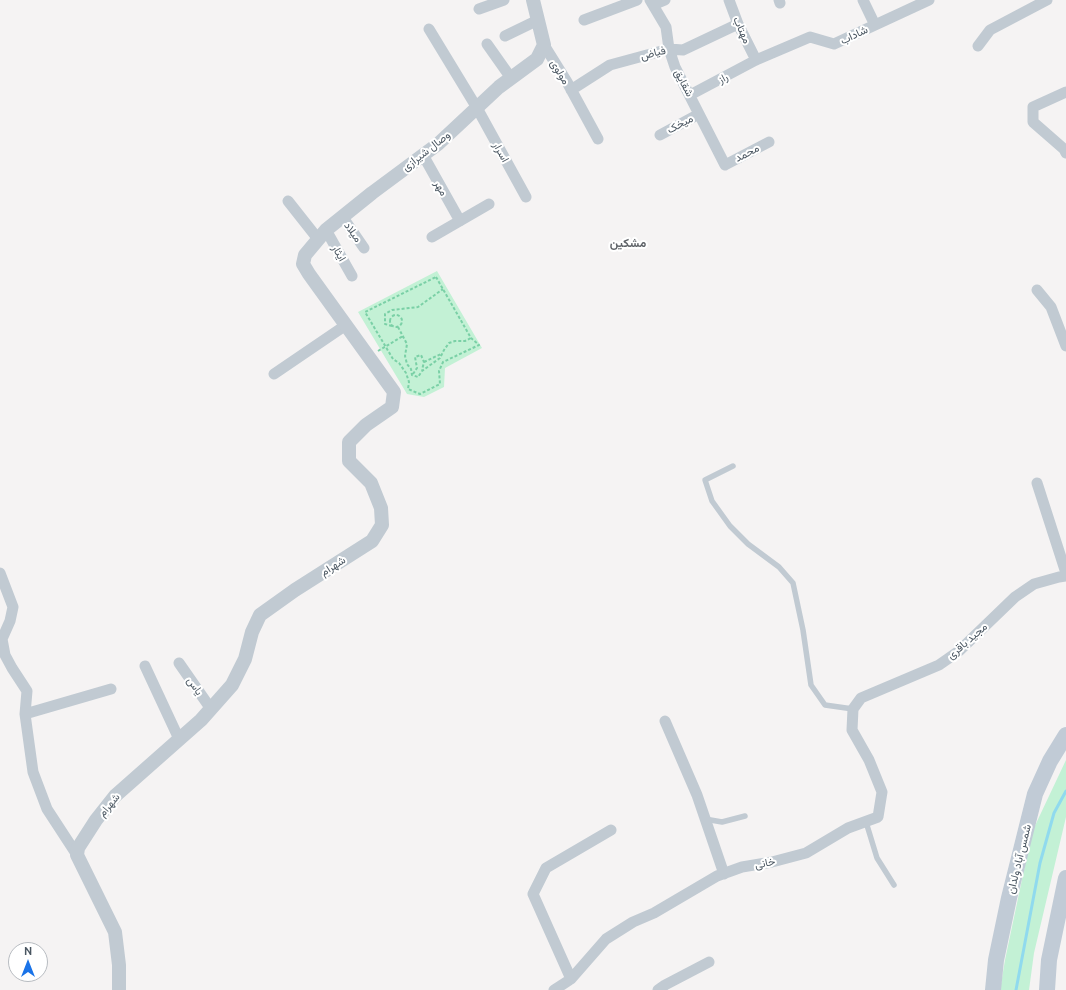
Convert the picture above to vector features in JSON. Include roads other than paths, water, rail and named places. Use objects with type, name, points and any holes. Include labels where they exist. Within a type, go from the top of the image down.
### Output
[{"type":"main road","name":"شمس آباد ولدان","points":[[993,990],[996,960],[1009,898],[1035,794],[1050,761],[1066,735]]},
{"type":"main road","points":[[1047,990],[1049,960],[1066,878]]},
{"type":"street","points":[[479,9],[504,0]]},
{"type":"street","name":"مولوی","points":[[533,0],[544,45],[571,90],[598,140]]},
{"type":"street","points":[[584,20],[637,0]]},
{"type":"street","points":[[652,3],[665,0]]},
{"type":"street","name":"مهتاب","points":[[729,0],[738,24],[756,60]]},
{"type":"street","points":[[863,0],[875,25]]},
{"type":"street","name":"شاداب","points":[[756,60],[810,37],[834,44],[929,0]]},
{"type":"street","points":[[978,46],[990,30],[1047,0]]},
{"type":"street","name":"شقایق","points":[[652,3],[666,27],[669,49],[675,67],[724,165]]},
{"type":"street","points":[[505,36],[538,20]]},
{"type":"street","name":"فیاض","points":[[571,90],[610,66],[669,49],[683,50],[738,24]]},
{"type":"street","name":"اسرار","points":[[429,29],[477,108],[526,197]]},
{"type":"street","points":[[487,44],[511,78]]},
{"type":"street","name":"وصال شیرازی","points":[[305,255],[322,234],[342,216],[438,144],[499,87],[537,59],[544,45]]},
{"type":"street","name":"راز","points":[[690,95],[756,60]]},
{"type":"street","points":[[1066,92],[1033,107],[1033,122],[1064,149],[1066,153]]},
{"type":"street","name":"میخک","points":[[660,135],[699,114]]},
{"type":"street","name":"محمد","points":[[724,165],[769,142]]},
{"type":"street","name":"مهر","points":[[423,155],[460,221]]},
{"type":"street","name":"ایثار","points":[[288,201],[322,234],[352,276]]},
{"type":"street","points":[[432,237],[489,204]]},
{"type":"street","name":"میلاد","points":[[342,216],[364,248]]},
{"type":"street","name":"شهرام","points":[[76,855],[85,836],[115,796],[201,720],[232,685],[246,659],[252,632],[260,615],[372,541],[382,525],[381,508],[371,483],[349,461],[349,442],[366,425],[392,407],[394,392],[303,264],[305,255]]},
{"type":"street","points":[[1037,290],[1051,307],[1066,346]]},
{"type":"street","points":[[274,374],[346,325]]},
{"type":"street","points":[[1037,483],[1066,573]]},
{"type":"street","points":[[0,573],[13,607],[10,621],[2,639],[5,655],[26,691],[25,714],[33,772],[47,809],[76,855],[115,932],[119,965],[118,990]]},
{"type":"street","name":"مجید باقری","points":[[853,709],[861,698],[939,664],[959,651],[1016,597],[1034,584],[1066,576]]},
{"type":"street","name":"یاس","points":[[179,663],[211,709]]},
{"type":"street","points":[[145,666],[179,739]]},
{"type":"street","points":[[25,714],[111,689]]},
{"type":"street","name":"خانی","points":[[554,990],[571,979],[606,939],[633,922],[654,913],[717,876],[742,867],[772,862],[806,853],[848,828],[878,817],[882,792],[869,760],[852,730],[853,709]]},
{"type":"street","points":[[665,721],[697,795],[724,874]]},
{"type":"street","points":[[571,979],[533,894],[546,868],[611,830]]},
{"type":"street","points":[[658,990],[709,962]]},
{"type":"lane","points":[[733,466],[705,480],[712,501],[730,526],[748,544],[779,567],[793,583],[811,685],[825,705],[853,709]]},
{"type":"lane","points":[[705,819],[722,822],[745,816]]},
{"type":"lane","points":[[866,822],[877,858],[894,885]]},
{"type":"waterway","points":[[1016,990],[1040,863],[1054,813],[1066,791]]},
{"type":"district","name":"مشکین","points":[[628,243]]}]
